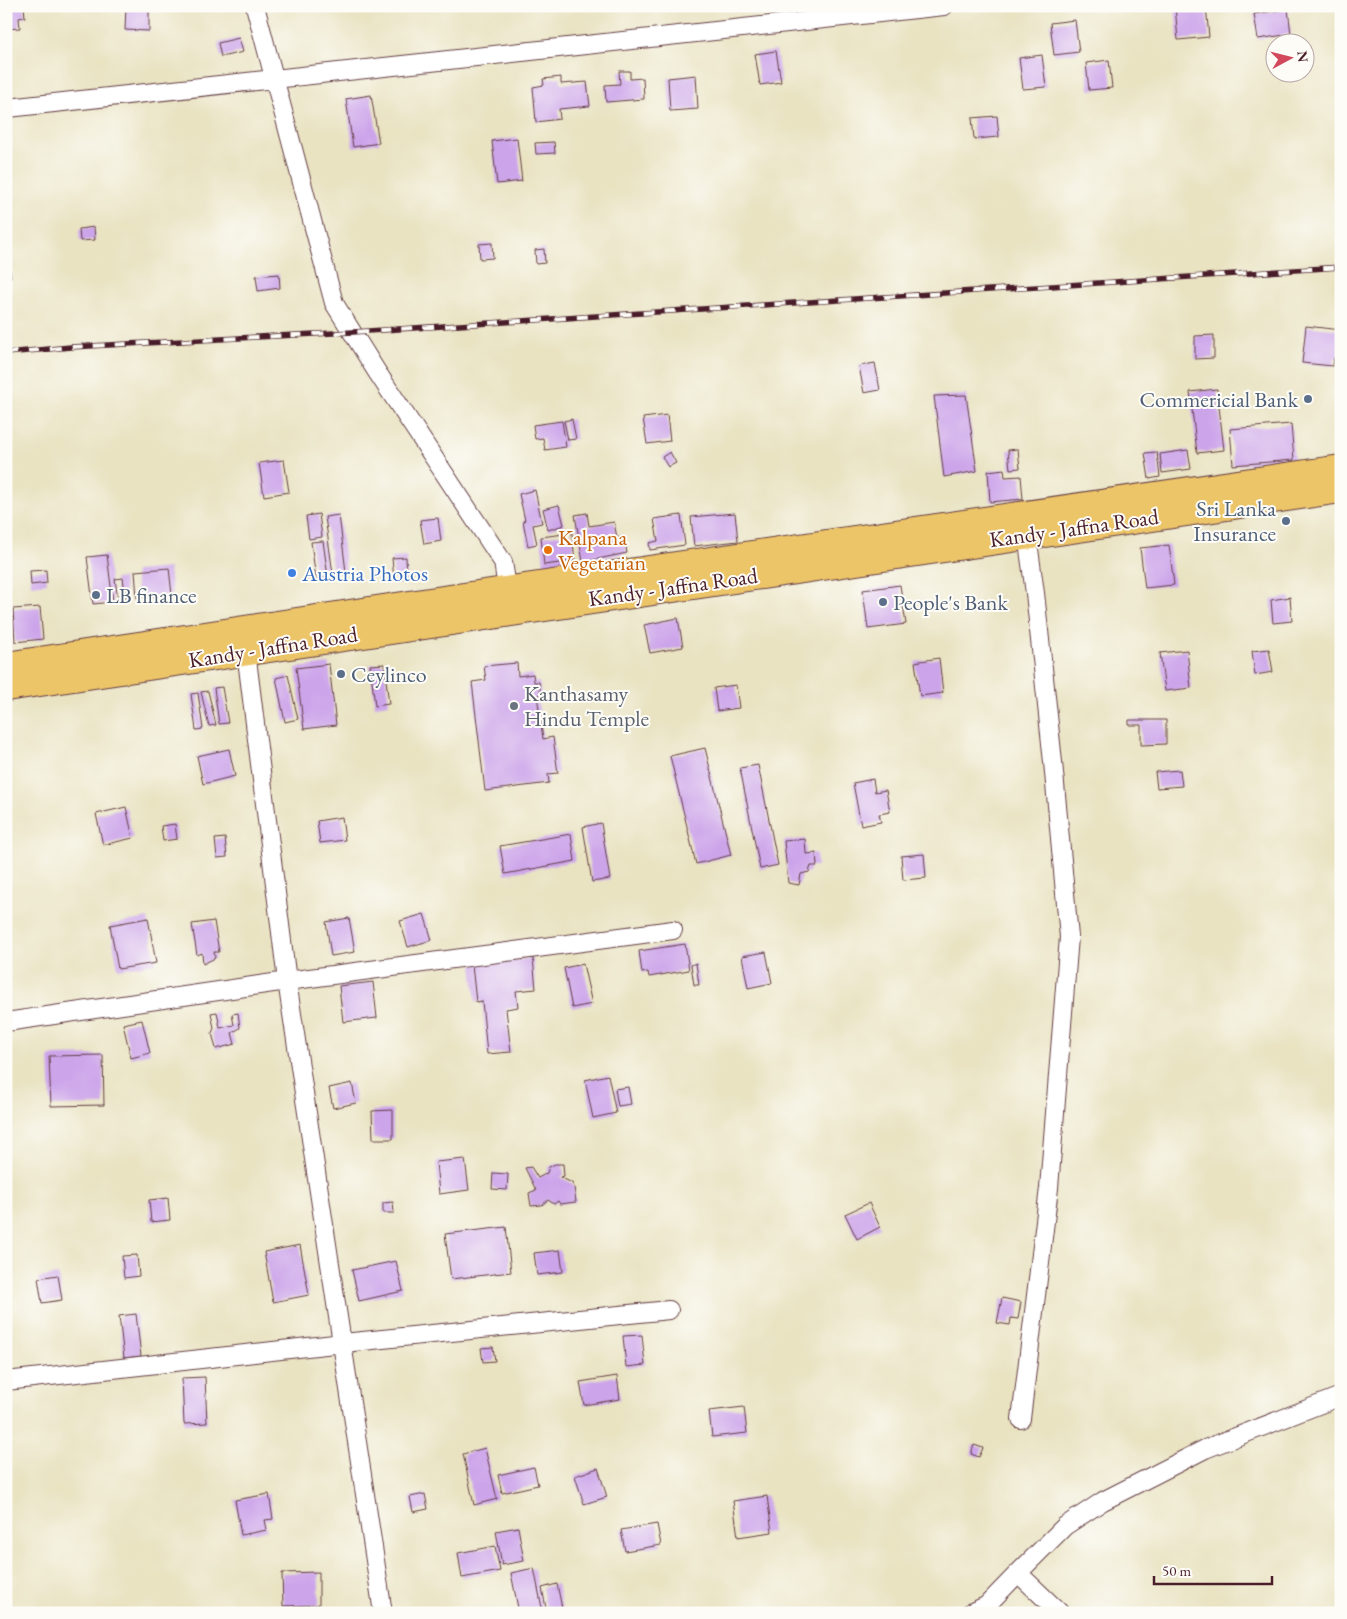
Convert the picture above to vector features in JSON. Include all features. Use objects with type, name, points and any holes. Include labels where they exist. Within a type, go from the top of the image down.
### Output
[{"type":"highway","name":"Kandy - Jaffna Road","points":[[6,666],[244,640],[509,601],[1341,469]]},
{"type":"highway","name":"Kandy - Jaffna Road","points":[[509,601],[1027,535],[1341,489]]},
{"type":"highway","name":"Kandy - Jaffna Road","points":[[6,687],[244,640]]},
{"type":"street","points":[[255,6],[334,303],[377,372],[503,562],[509,601]]},
{"type":"street","points":[[6,106],[8,108],[944,6]]},
{"type":"street","points":[[1021,1419],[1049,1188],[1069,937],[1054,762],[1027,535]]},
{"type":"street","points":[[244,640],[287,981],[383,1613]]},
{"type":"street","points":[[6,1022],[287,981],[672,930]]},
{"type":"street","points":[[6,1381],[669,1310]]},
{"type":"street","points":[[970,1613],[990,1609],[1018,1573],[1065,1526],[1103,1501],[1205,1448],[1341,1396]]},
{"type":"street","points":[[1018,1573],[1060,1613]]},
{"type":"building","points":[[6,6],[24,6],[25,17],[19,18],[20,28],[6,29]]},
{"type":"building","points":[[126,6],[149,6],[149,31],[125,30]]},
{"type":"building","points":[[1175,6],[1206,6],[1209,37],[1178,40]]},
{"type":"building","points":[[1288,9],[1291,32],[1264,32],[1264,38],[1258,39],[1254,14]]},
{"type":"building","points":[[1075,20],[1079,52],[1054,55],[1050,23]]},
{"type":"building","points":[[239,38],[243,52],[221,57],[218,43]]},
{"type":"building","points":[[776,51],[781,82],[760,85],[755,54]]},
{"type":"building","points":[[1042,55],[1046,87],[1023,89],[1019,58]]},
{"type":"building","points":[[1109,60],[1112,88],[1089,90],[1086,63]]},
{"type":"building","points":[[619,71],[630,71],[630,79],[643,78],[644,99],[606,102],[605,85],[620,84]]},
{"type":"building","points":[[696,75],[698,109],[670,111],[668,78]]},
{"type":"building","points":[[561,77],[561,84],[587,82],[590,106],[559,109],[560,119],[536,122],[533,87],[544,85],[543,79]]},
{"type":"building","points":[[371,95],[379,143],[353,147],[346,99]]},
{"type":"building","points":[[997,116],[999,137],[974,139],[972,118]]},
{"type":"building","points":[[517,138],[522,181],[497,184],[492,141]]},
{"type":"building","points":[[554,142],[555,153],[536,154],[535,143]]},
{"type":"building","points":[[94,227],[95,240],[80,241],[79,229]]},
{"type":"building","points":[[492,243],[493,258],[480,259],[479,244]]},
{"type":"building","points":[[6,249],[11,277],[6,278]]},
{"type":"building","points":[[544,249],[545,263],[536,264],[535,250]]},
{"type":"building","points":[[279,274],[280,288],[258,291],[256,276]]},
{"type":"building","points":[[1306,326],[1341,330],[1341,359],[1334,358],[1333,366],[1302,363]]},
{"type":"building","points":[[1214,335],[1214,358],[1195,359],[1195,336]]},
{"type":"building","points":[[875,363],[880,390],[864,393],[859,366]]},
{"type":"building","points":[[1217,389],[1224,450],[1197,453],[1190,392]]},
{"type":"building","points":[[966,395],[977,471],[944,477],[934,396]]},
{"type":"building","points":[[667,415],[670,441],[647,444],[643,418]]},
{"type":"building","points":[[572,419],[576,439],[568,440],[564,421]]},
{"type":"building","points":[[562,421],[566,447],[545,450],[543,438],[535,439],[533,425]]},
{"type":"building","points":[[1291,424],[1294,460],[1233,465],[1230,429]]},
{"type":"building","points":[[1018,449],[1020,468],[1010,469],[1008,450]]},
{"type":"building","points":[[1188,450],[1191,469],[1162,473],[1160,454]]},
{"type":"building","points":[[670,452],[676,463],[668,467],[662,457]]},
{"type":"building","points":[[1157,452],[1160,477],[1149,479],[1145,453]]},
{"type":"building","points":[[284,460],[289,492],[264,496],[259,463]]},
{"type":"building","points":[[1004,469],[1005,477],[1021,476],[1023,499],[990,502],[988,471]]},
{"type":"building","points":[[535,490],[542,523],[533,525],[537,544],[528,546],[519,494]]},
{"type":"building","points":[[559,505],[564,525],[548,530],[543,509]]},
{"type":"building","points":[[587,513],[589,526],[614,522],[617,538],[624,536],[627,553],[583,562],[575,515]]},
{"type":"building","points":[[735,513],[738,541],[694,546],[691,517]]},
{"type":"building","points":[[319,514],[322,537],[309,539],[306,516]]},
{"type":"building","points":[[339,515],[346,572],[333,574],[325,517]]},
{"type":"building","points":[[681,515],[685,545],[650,550],[649,543],[658,541],[654,519]]},
{"type":"building","points":[[438,518],[441,541],[424,544],[420,520]]},
{"type":"building","points":[[572,533],[575,561],[544,565],[541,537]]},
{"type":"building","points":[[323,541],[328,577],[316,579],[311,542]]},
{"type":"building","points":[[1169,545],[1174,585],[1145,588],[1140,548]]},
{"type":"building","points":[[107,555],[113,602],[93,604],[87,557]]},
{"type":"building","points":[[406,557],[407,578],[394,579],[392,558]]},
{"type":"building","points":[[169,568],[172,595],[137,598],[135,571]]},
{"type":"building","points":[[46,570],[47,583],[31,585],[30,571]]},
{"type":"building","points":[[123,578],[126,599],[118,600],[115,579]]},
{"type":"building","points":[[900,585],[906,624],[868,629],[863,590]]},
{"type":"building","points":[[1290,597],[1292,621],[1273,623],[1271,600]]},
{"type":"building","points":[[40,607],[43,639],[15,642],[13,609]]},
{"type":"building","points":[[6,609],[9,609],[11,646],[6,646]]},
{"type":"building","points":[[678,618],[683,647],[650,653],[644,625]]},
{"type":"building","points":[[1269,649],[1273,672],[1255,675],[1252,651]]},
{"type":"building","points":[[1187,650],[1191,688],[1165,691],[1160,653]]},
{"type":"building","points":[[939,658],[943,693],[920,696],[915,662]]},
{"type":"building","points":[[517,663],[518,676],[533,674],[534,682],[539,682],[541,695],[537,695],[543,739],[553,737],[558,773],[548,774],[549,783],[485,791],[472,682],[486,680],[484,666]]},
{"type":"building","points":[[329,664],[336,725],[304,729],[296,668]]},
{"type":"building","points":[[384,664],[389,704],[375,706],[370,665]]},
{"type":"building","points":[[288,675],[298,719],[285,722],[276,678]]},
{"type":"building","points":[[736,685],[739,708],[717,711],[714,688]]},
{"type":"building","points":[[222,687],[228,723],[219,724],[214,688]]},
{"type":"building","points":[[208,691],[216,725],[209,726],[201,692]]},
{"type":"building","points":[[198,693],[203,729],[196,730],[191,694]]},
{"type":"building","points":[[1129,720],[1166,720],[1166,744],[1141,745],[1141,725],[1129,725]]},
{"type":"building","points":[[705,748],[731,855],[696,864],[670,756]]},
{"type":"building","points":[[229,749],[235,776],[203,784],[197,756]]},
{"type":"building","points":[[758,765],[778,865],[760,869],[740,768]]},
{"type":"building","points":[[1180,770],[1182,786],[1157,788],[1155,772]]},
{"type":"building","points":[[873,779],[875,792],[886,790],[890,812],[879,814],[881,822],[861,826],[853,783]]},
{"type":"building","points":[[126,807],[133,838],[103,845],[96,814]]},
{"type":"building","points":[[342,817],[345,840],[320,843],[317,821]]},
{"type":"building","points":[[601,823],[610,879],[592,882],[583,827]]},
{"type":"building","points":[[175,824],[177,839],[163,841],[161,826]]},
{"type":"building","points":[[571,834],[575,861],[505,874],[500,846]]},
{"type":"building","points":[[225,838],[227,857],[217,858],[215,839]]},
{"type":"building","points":[[805,839],[806,854],[816,853],[817,866],[811,866],[809,872],[801,874],[799,885],[788,883],[784,841]]},
{"type":"building","points":[[924,854],[926,878],[903,880],[901,856]]},
{"type":"building","points":[[424,914],[432,940],[408,947],[400,921]]},
{"type":"building","points":[[148,918],[156,963],[118,969],[110,925]]},
{"type":"building","points":[[349,918],[355,952],[331,956],[326,922]]},
{"type":"building","points":[[214,921],[219,952],[214,952],[215,958],[203,964],[202,953],[197,955],[192,924]]},
{"type":"building","points":[[685,944],[689,970],[649,977],[648,972],[642,973],[639,951]]},
{"type":"building","points":[[766,952],[772,983],[748,988],[742,956]]},
{"type":"building","points":[[533,958],[536,989],[516,991],[518,1007],[506,1009],[511,1052],[487,1054],[482,1001],[476,1002],[472,965]]},
{"type":"building","points":[[696,963],[699,985],[694,985],[691,965]]},
{"type":"building","points":[[583,964],[592,1004],[572,1008],[564,968]]},
{"type":"building","points":[[373,982],[377,1018],[343,1022],[339,986]]},
{"type":"building","points":[[217,1012],[220,1028],[234,1025],[232,1014],[238,1013],[240,1028],[232,1033],[235,1044],[216,1049],[212,1033],[214,1028],[211,1013]]},
{"type":"building","points":[[142,1020],[150,1053],[131,1058],[123,1024]]},
{"type":"building","points":[[103,1055],[104,1105],[51,1106],[49,1056]]},
{"type":"building","points":[[608,1075],[616,1113],[593,1118],[585,1080]]},
{"type":"building","points":[[352,1083],[356,1103],[333,1108],[329,1088]]},
{"type":"building","points":[[628,1087],[631,1104],[618,1106],[615,1089]]},
{"type":"building","points":[[393,1110],[393,1139],[373,1139],[372,1111]]},
{"type":"building","points":[[465,1159],[469,1190],[439,1194],[436,1162]]},
{"type":"building","points":[[555,1164],[563,1164],[564,1176],[560,1177],[572,1183],[576,1202],[560,1204],[558,1201],[554,1204],[548,1200],[542,1205],[531,1206],[529,1193],[536,1190],[525,1168],[531,1167],[538,1178],[547,1173],[549,1167]]},
{"type":"building","points":[[493,1173],[508,1174],[507,1190],[492,1189]]},
{"type":"building","points":[[168,1198],[170,1220],[151,1222],[149,1200]]},
{"type":"building","points":[[393,1202],[394,1213],[383,1213],[383,1203]]},
{"type":"building","points":[[869,1203],[880,1227],[857,1239],[845,1214]]},
{"type":"building","points":[[506,1227],[511,1272],[451,1279],[445,1234]]},
{"type":"building","points":[[300,1245],[309,1295],[273,1302],[264,1252]]},
{"type":"building","points":[[560,1250],[563,1272],[537,1275],[534,1253]]},
{"type":"building","points":[[137,1255],[139,1276],[124,1278],[122,1256]]},
{"type":"building","points":[[396,1261],[403,1291],[359,1301],[352,1270]]},
{"type":"building","points":[[58,1275],[62,1300],[42,1303],[38,1278]]},
{"type":"building","points":[[1002,1298],[1021,1302],[1018,1319],[1011,1318],[1010,1325],[997,1323]]},
{"type":"building","points":[[136,1314],[141,1356],[124,1358],[119,1316]]},
{"type":"building","points":[[642,1335],[645,1365],[626,1367],[623,1336]]},
{"type":"building","points":[[493,1347],[495,1361],[483,1362],[481,1348]]},
{"type":"building","points":[[617,1376],[620,1399],[584,1405],[580,1382]]},
{"type":"building","points":[[205,1377],[207,1423],[184,1424],[182,1378]]},
{"type":"building","points":[[744,1407],[747,1433],[712,1437],[709,1411]]},
{"type":"building","points":[[974,1445],[983,1448],[979,1457],[971,1454]]},
{"type":"building","points":[[485,1448],[497,1499],[474,1505],[463,1454]]},
{"type":"building","points":[[534,1467],[538,1485],[502,1493],[498,1475]]},
{"type":"building","points":[[598,1468],[607,1497],[584,1504],[575,1476]]},
{"type":"building","points":[[269,1494],[273,1519],[265,1520],[267,1530],[241,1535],[235,1500]]},
{"type":"building","points":[[425,1494],[428,1509],[413,1512],[410,1497]]},
{"type":"building","points":[[767,1496],[772,1532],[738,1537],[733,1501]]},
{"type":"building","points":[[657,1524],[661,1545],[625,1551],[621,1530]]},
{"type":"building","points":[[518,1527],[524,1561],[502,1565],[496,1531]]},
{"type":"building","points":[[495,1546],[500,1571],[462,1578],[458,1553]]},
{"type":"building","points":[[534,1568],[542,1608],[519,1613],[511,1573]]},
{"type":"building","points":[[319,1572],[319,1605],[283,1606],[282,1573]]},
{"type":"building","points":[[557,1584],[563,1613],[547,1613],[542,1588]]},
{"type":"railway","points":[[6,353],[71,347],[353,332],[1341,267]]},
{"type":"place","name":"Commericial Bank","points":[[1308,399]]},
{"type":"place","name":"Sri Lanka Insurance","points":[[1286,521]]},
{"type":"place","name":"Kalpana Vegetarian","points":[[548,550]]},
{"type":"place","name":"Austria Photos","points":[[292,573]]},
{"type":"place","name":"LB finance","points":[[96,595]]},
{"type":"place","name":"People's Bank","points":[[883,602]]},
{"type":"place","name":"Ceylinco","points":[[341,674]]},
{"type":"place","name":"Kanthasamy Hindu Temple","points":[[514,706]]}]
